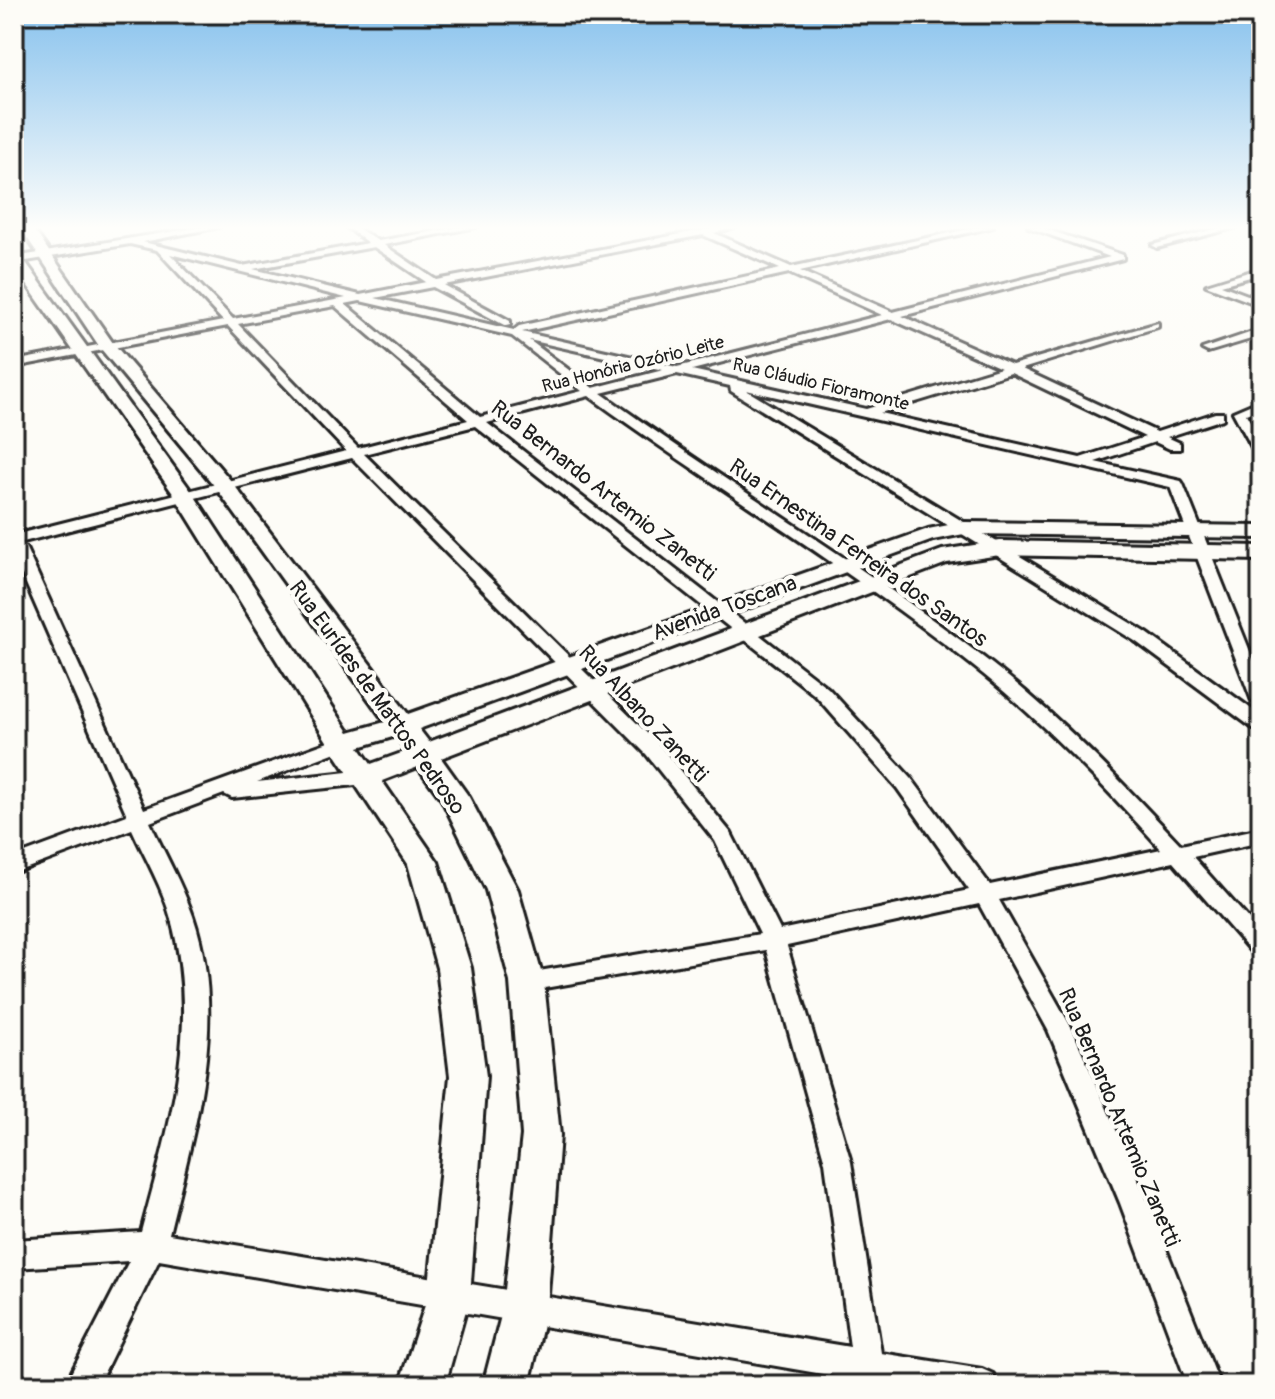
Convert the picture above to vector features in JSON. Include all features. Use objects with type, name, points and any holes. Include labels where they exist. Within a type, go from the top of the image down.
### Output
[{"type":"street","name":"Rua Eurídes de Mattos Pedroso","points":[[45,292],[224,485],[455,797],[502,890],[527,982],[541,1135],[525,1308],[506,1385]]},
{"type":"street","name":"Rua Eurídes de Mattos Pedroso","points":[[66,292],[94,348],[184,495],[342,743],[423,862],[454,968],[468,1076],[449,1296],[422,1385]]},
{"type":"street","name":"Rua Albano Zanetti","points":[[201,292],[355,453],[653,750],[724,838],[774,940],[838,1162],[868,1376]]},
{"type":"street","name":"Rua Cláudio Fioramonte","points":[[323,292],[515,331],[1176,484],[1199,541]]},
{"type":"street","points":[[14,364],[386,292]]},
{"type":"street","points":[[449,292],[515,331],[693,292]]},
{"type":"street","points":[[839,292],[1175,446]]},
{"type":"street","name":"Rua Honória Ozório Leite","points":[[14,540],[984,292]]},
{"type":"street","points":[[1231,292],[1261,303]]},
{"type":"street","name":"Rua Bernardo Artemio Zanetti","points":[[346,299],[478,422],[822,692],[904,783],[985,895],[1059,1027],[1134,1203],[1204,1385]]},
{"type":"street","points":[[867,413],[1154,325]]},
{"type":"street","name":"Rua Ernestina Ferreira dos Santos","points":[[515,331],[589,394],[873,583],[988,670],[1099,770],[1181,854],[1261,948]]},
{"type":"street","points":[[1208,349],[1261,332]]},
{"type":"street","points":[[724,381],[1141,637],[1261,725]]},
{"type":"street","points":[[1261,404],[1239,412],[1261,451]]},
{"type":"street","points":[[1081,462],[1219,416]]},
{"type":"street","name":"Avenida Toscana","points":[[14,865],[342,743],[400,726],[909,540],[964,528],[1199,541],[1261,553]]},
{"type":"street","name":"Avenida Toscana","points":[[206,794],[365,777],[942,557],[1000,548],[1199,541],[1261,532]]},
{"type":"street","points":[[14,540],[182,917],[194,976],[197,1030],[190,1093],[152,1245],[81,1385]]},
{"type":"street","points":[[1199,541],[1261,701]]},
{"type":"street","points":[[527,982],[774,940],[1261,835]]},
{"type":"street","points":[[14,1254],[152,1245],[525,1308],[868,1376],[982,1385]]}]
